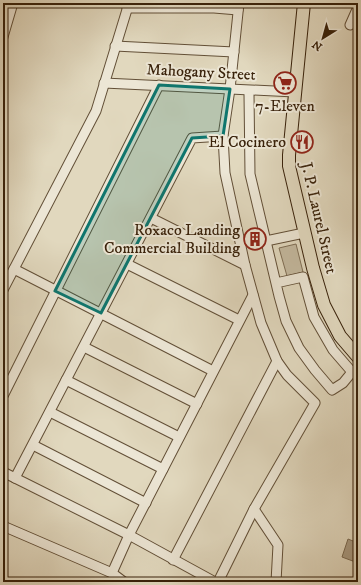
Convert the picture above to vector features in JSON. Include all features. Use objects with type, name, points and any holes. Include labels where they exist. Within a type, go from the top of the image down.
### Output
[{"type":"main road","name":"J. P. Laurel Street","points":[[304,3],[289,166],[304,232],[324,306],[340,336],[358,357]]},
{"type":"street","points":[[3,37],[13,3]]},
{"type":"street","points":[[3,290],[96,111],[128,6],[214,8],[239,6],[224,136],[225,173],[252,295],[261,323],[277,361],[287,375],[315,403],[254,509],[217,582],[173,560],[129,535],[3,472]]},
{"type":"street","points":[[350,25],[358,7]]},
{"type":"street","points":[[116,46],[234,52]]},
{"type":"street","name":"Mahogany Street","points":[[104,83],[295,92]]},
{"type":"street","points":[[3,396],[159,85]]},
{"type":"street","points":[[249,94],[250,174],[276,283],[286,321],[299,348],[332,390],[343,382],[352,372],[333,350],[314,317],[303,277],[276,283]]},
{"type":"street","points":[[15,478],[192,138],[224,136]]},
{"type":"street","points":[[151,218],[245,265]]},
{"type":"street","points":[[266,241],[304,232]]},
{"type":"street","points":[[127,264],[239,320]]},
{"type":"street","points":[[14,269],[213,371]]},
{"type":"street","points":[[112,573],[129,535],[252,295]]},
{"type":"street","points":[[84,347],[197,404]]},
{"type":"street","points":[[173,560],[277,361]]},
{"type":"street","points":[[66,380],[179,437]]},
{"type":"street","points":[[50,412],[163,469]]},
{"type":"street","points":[[33,445],[146,503]]},
{"type":"street","points":[[254,509],[278,545],[276,582]]},
{"type":"street","points":[[3,526],[112,573],[124,582]]},
{"type":"highlighted area","points":[[159,85],[230,89],[223,136],[192,138],[101,313],[55,291]]},
{"type":"shaded area","points":[[296,244],[303,272],[287,276],[279,248]]},
{"type":"shaded area","points":[[348,539],[358,543],[358,563],[342,557]]},
{"type":"place","name":"7-Eleven","points":[[285,83]]},
{"type":"place","name":"El Cocinero","points":[[302,142]]},
{"type":"place","name":"Roxaco Landing Commercial Building","points":[[255,239]]}]
